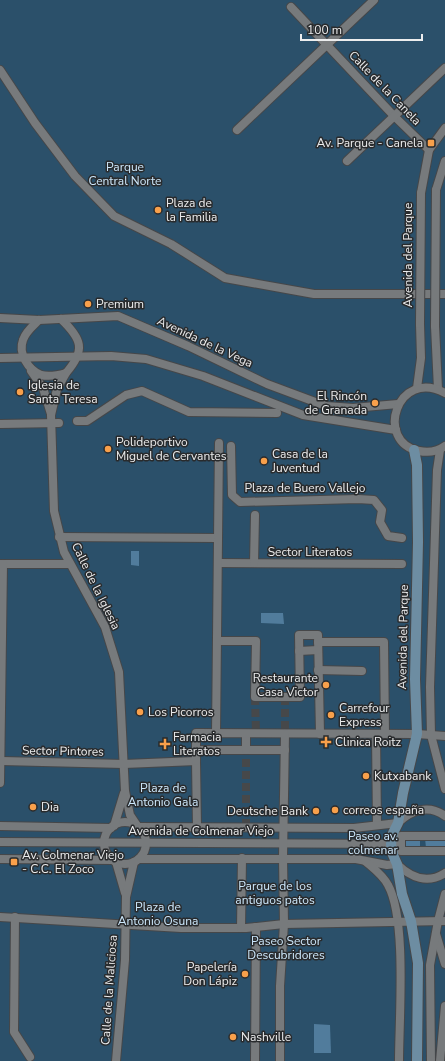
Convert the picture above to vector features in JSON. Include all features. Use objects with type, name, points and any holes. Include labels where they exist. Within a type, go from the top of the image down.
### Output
[{"type":"street","points":[[237,130],[374,0]]},
{"type":"street","name":"Calle de la Canela","points":[[291,7],[394,116],[429,150]]},
{"type":"street","points":[[347,161],[445,68]]},
{"type":"street","points":[[0,70],[35,123],[75,176],[114,216],[172,242],[225,278],[314,294],[445,294]]},
{"type":"street","name":"Avenida del Parque","points":[[418,388],[421,358],[421,193],[429,150],[445,128]]},
{"type":"street","points":[[445,161],[436,190],[435,326],[442,391],[428,387],[418,388],[408,392],[398,404],[394,417],[396,430],[400,438],[414,450],[427,452],[442,448],[431,642],[431,735],[445,788]]},
{"type":"street","name":"Avenida de la Vega","points":[[0,318],[39,320],[118,316],[188,346],[267,384],[326,406],[353,408],[398,404]]},
{"type":"street","points":[[60,319],[73,331],[80,342],[78,358]]},
{"type":"street","points":[[39,320],[28,330],[23,341],[24,359],[35,371],[42,375],[66,373]]},
{"type":"street","points":[[0,358],[24,359],[111,356],[146,359],[203,376],[303,415],[396,430]]},
{"type":"street","name":"Calle de la Iglesia","points":[[78,358],[66,373],[57,389],[54,420],[54,511],[59,537],[69,564],[105,627],[117,662],[119,672],[125,791],[130,815],[145,837],[146,843]]},
{"type":"street","name":"Calle de la Iglesia","points":[[24,359],[43,388],[54,420]]},
{"type":"street","points":[[77,421],[87,421],[126,395],[142,392],[189,412],[278,413]]},
{"type":"street","points":[[0,424],[54,420]]},
{"type":"street","points":[[216,734],[219,443]]},
{"type":"street","name":"Plaza de Buero Vallejo","points":[[231,446],[232,495],[240,502],[358,498],[374,500],[382,510],[380,522],[388,536],[402,538]]},
{"type":"street","name":"Avenida del Parque","points":[[396,844],[393,833],[398,823],[403,793],[417,734],[415,679],[418,542],[417,465],[414,450]]},
{"type":"street","points":[[254,563],[255,515]]},
{"type":"street","points":[[59,537],[218,538]]},
{"type":"street","name":"Sector Literatos","points":[[218,563],[402,564]]},
{"type":"street","points":[[0,783],[2,761],[1,564],[69,564]]},
{"type":"street","points":[[217,641],[256,640],[255,697],[300,697],[299,635],[318,634],[320,734]]},
{"type":"street","points":[[300,651],[318,646],[384,642],[385,734]]},
{"type":"street","points":[[318,670],[362,671]]},
{"type":"street","points":[[197,827],[196,733],[417,734],[445,736]]},
{"type":"street","points":[[246,734],[246,750]]},
{"type":"street","points":[[280,1061],[280,986],[284,924],[283,844],[285,734]]},
{"type":"street","points":[[376,734],[377,825]]},
{"type":"street","points":[[196,750],[285,750]]},
{"type":"street","name":"Sector Pintores","points":[[2,761],[124,764]]},
{"type":"street","points":[[124,764],[196,761]]},
{"type":"street","name":"Calle de la Iglesia","points":[[105,843],[125,791]]},
{"type":"street","points":[[398,823],[404,817],[414,812],[426,809],[440,812],[445,816]]},
{"type":"street","name":"Avenida de Colmenar Viejo","points":[[0,826],[112,827],[126,822],[138,826],[354,828],[398,823]]},
{"type":"street","points":[[417,1061],[418,962],[411,921],[402,894],[397,864],[393,855],[396,844],[401,836],[445,836]]},
{"type":"street","name":"Avenida de Colmenar Viejo","points":[[0,842],[396,844],[401,851],[445,851]]},
{"type":"street","name":"Calle de la Maliciosa","points":[[105,843],[106,849],[115,861],[121,873],[126,897],[125,960],[116,1061]]},
{"type":"street","name":"Calle de la Maliciosa","points":[[126,897],[137,860],[143,854],[146,843]]},
{"type":"street","points":[[241,928],[242,858]]},
{"type":"street","points":[[0,859],[115,861],[122,864],[137,860],[283,858],[364,860],[387,865],[397,864]]},
{"type":"street","points":[[364,860],[378,872],[388,885],[393,897],[400,944],[399,1061]]},
{"type":"street","points":[[397,864],[406,873],[416,878],[428,879],[439,877],[445,873]]},
{"type":"street","points":[[431,1061],[430,965],[436,932],[441,921],[445,894]]},
{"type":"street","points":[[0,918],[181,928],[241,928],[284,924],[441,921]]},
{"type":"street","points":[[15,918],[14,1032],[29,1060]]},
{"type":"street","points":[[256,927],[256,1061]]},
{"type":"street","points":[[436,932],[445,964]]},
{"type":"street","points":[[440,1061],[445,1006]]},
{"type":"green space","points":[[0,0],[445,0],[445,1061],[0,1061]]},
{"type":"shaded area","points":[[131,551],[139,551],[139,566],[131,565]]},
{"type":"shaded area","points":[[261,613],[283,613],[284,624],[261,623]]},
{"type":"shaded area","points":[[404,838],[420,839],[420,848],[404,848]]},
{"type":"shaded area","points":[[425,838],[445,838],[445,848],[426,848]]},
{"type":"shaded area","points":[[314,1024],[330,1025],[331,1053],[314,1053]]},
{"type":"tunnel","points":[[255,697],[256,734]]},
{"type":"tunnel","points":[[285,697],[285,734]]},
{"type":"tunnel","points":[[246,750],[246,827]]},
{"type":"place","name":"Av. Parque - Canela","points":[[431,143]]},
{"type":"place","name":"Plaza de la Familia","points":[[158,210]]},
{"type":"place","name":"Premium","points":[[88,304]]},
{"type":"place","name":"Iglesia de Santa Teresa","points":[[20,392]]},
{"type":"place","name":"El Rincón de Granada","points":[[375,403]]},
{"type":"place","name":"Polideportivo Miguel de Cervantes","points":[[108,449]]},
{"type":"place","name":"Casa de la Juventud","points":[[264,461]]},
{"type":"place","name":"Restaurante Casa Victor","points":[[326,685]]},
{"type":"place","name":"Los Picorros","points":[[140,712]]},
{"type":"place","name":"Carrefour Express","points":[[331,715]]},
{"type":"place","name":"Clinica Roitz","points":[[326,742]]},
{"type":"place","name":"Farmacia Literatos","points":[[165,744]]},
{"type":"place","name":"Kutxabank","points":[[366,776]]},
{"type":"place","name":"Dia","points":[[33,807]]},
{"type":"place","name":"correos españa","points":[[335,810]]},
{"type":"place","name":"Deutsche Bank","points":[[316,811]]},
{"type":"place","name":"Av. Colmenar Viejo - C.C. El Zoco","points":[[14,862]]},
{"type":"place","name":"Papelería Don Lápiz","points":[[245,974]]},
{"type":"place","name":"Nashville","points":[[233,1037]]},
{"type":"park label","name":"Parque Central Norte","points":[[125,174]]},
{"type":"park label","name":"Plaza de Antonio Gala","points":[[163,795]]},
{"type":"park label","name":"Paseo av. colmenar","points":[[373,843]]},
{"type":"park label","name":"Parque de los antiguos patos","points":[[275,893]]},
{"type":"park label","name":"Plaza de Antonio Osuna","points":[[158,914]]},
{"type":"park label","name":"Paseo Sector Descubridores","points":[[286,948]]}]
